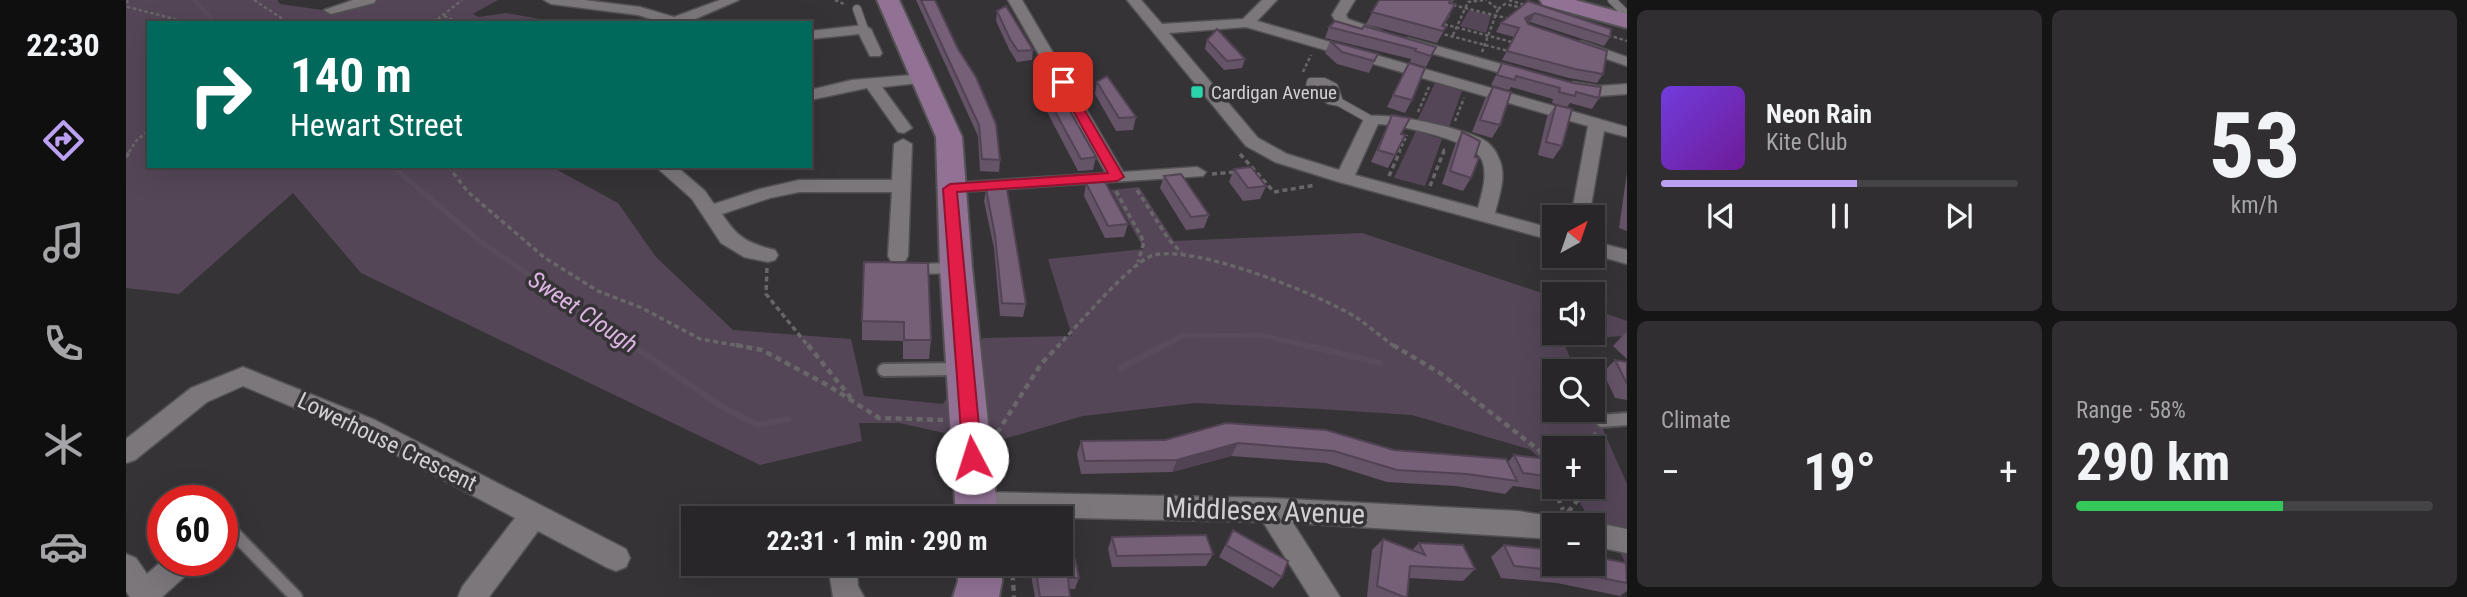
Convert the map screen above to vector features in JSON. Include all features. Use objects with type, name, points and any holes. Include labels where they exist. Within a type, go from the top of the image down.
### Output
[{"type":"main road","points":[[888,0],[949,137],[950,189],[976,506]]},
{"type":"main road","points":[[1551,0],[1627,21]]},
{"type":"main road","points":[[976,597],[980,576]]},
{"type":"street","points":[[331,10],[369,0]]},
{"type":"street","points":[[551,0],[640,11],[675,21]]},
{"type":"street","points":[[680,21],[732,0]]},
{"type":"street","points":[[1015,0],[1119,176]]},
{"type":"street","points":[[1134,0],[1252,142],[1281,158],[1345,178],[1542,232]]},
{"type":"street","points":[[1247,23],[1270,0]]},
{"type":"street","points":[[1348,0],[1339,15],[1343,22],[1548,81],[1599,91],[1627,89]]},
{"type":"street","points":[[1158,29],[1247,23],[1627,132]]},
{"type":"street","points":[[812,35],[864,29],[876,59],[879,83],[904,136],[899,186],[902,263]]},
{"type":"street","points":[[1565,39],[1627,62]]},
{"type":"street","points":[[1454,82],[1465,59]]},
{"type":"street","points":[[812,95],[879,83],[924,79]]},
{"type":"street","points":[[1345,178],[1371,120],[1380,116],[1397,120],[1480,145],[1488,152],[1496,167],[1485,216]]},
{"type":"street","points":[[1582,205],[1597,123]]},
{"type":"street","points":[[667,168],[687,183],[712,211],[718,227],[728,238],[751,251],[768,255]]},
{"type":"street","points":[[950,189],[1196,172]]},
{"type":"street","points":[[712,211],[766,193],[799,186],[899,186]]},
{"type":"street","points":[[1605,251],[1627,257]]},
{"type":"street","name":"Lowerhouse Crescent","points":[[126,453],[199,395],[243,376],[366,427],[616,558]]},
{"type":"street","points":[[1270,510],[1326,597]]},
{"type":"street","name":"Middlesex Avenue","points":[[1073,511],[1270,510],[1542,522]]},
{"type":"street","points":[[472,597],[534,515]]},
{"type":"street","points":[[1605,537],[1627,541]]},
{"type":"street","points":[[126,567],[145,596],[166,576]]},
{"type":"street","points":[[843,576],[845,592],[850,597]]},
{"type":"lane","points":[[1612,0],[1627,15]]},
{"type":"lane","points":[[857,9],[864,29]]},
{"type":"lane","points":[[1339,102],[1334,87],[1324,82],[1311,82],[1310,86],[1318,92],[1371,120]]},
{"type":"lane","points":[[902,263],[956,268]]},
{"type":"lane","points":[[884,370],[965,369]]},
{"type":"lane","points":[[1605,421],[1627,419]]},
{"type":"lane","points":[[238,539],[296,597]]},
{"type":"path","points":[[127,0],[128,7],[182,21]]},
{"type":"path","points":[[254,0],[286,21]]},
{"type":"path","points":[[436,21],[462,0]]},
{"type":"path","points":[[1486,0],[1502,4]]},
{"type":"path","points":[[1447,3],[1516,21]]},
{"type":"path","points":[[1398,12],[1433,21],[1565,56],[1562,65],[1393,20],[1398,12]]},
{"type":"path","points":[[444,16],[456,21]]},
{"type":"path","points":[[1311,82],[1302,72],[1316,47]]},
{"type":"path","points":[[126,157],[136,141],[147,132]]},
{"type":"path","points":[[1196,172],[1209,174],[1255,171],[1252,166],[1264,165]]},
{"type":"path","points":[[449,168],[467,192],[545,258],[598,290],[642,308],[700,339],[762,350],[880,418],[970,428],[994,437],[1041,364],[1138,264],[1152,255],[1182,253],[1265,277],[1356,318],[1406,355],[1440,373],[1540,451],[1542,456]]},
{"type":"path","points":[[1119,176],[1115,188],[1144,242],[1138,264]]},
{"type":"path","points":[[1137,190],[1169,240],[1182,253]]},
{"type":"path","points":[[768,255],[766,294],[855,402]]},
{"type":"path","points":[[1567,513],[1579,499]]},
{"type":"path","points":[[1013,576],[1014,597]]},
{"type":"shaded area","points":[[126,0],[277,0],[280,4],[336,12],[375,0],[498,0],[473,14],[479,17],[506,13],[551,21],[147,21],[147,168],[554,168],[618,203],[656,257],[733,330],[851,339],[864,396],[943,404],[983,338],[1072,336],[1048,259],[1144,249],[1111,190],[1139,187],[1174,241],[1362,233],[1542,293],[1542,345],[1565,345],[1571,359],[1542,359],[1542,422],[1600,422],[1627,484],[1627,566],[1605,525],[1605,513],[1586,513],[1578,499],[1605,499],[1605,436],[1542,436],[1542,460],[1529,449],[1412,415],[1195,403],[1083,416],[990,443],[899,423],[859,423],[862,441],[760,465],[361,273],[293,193],[179,294],[126,288]]},
{"type":"shaded area","points":[[1469,10],[1491,15],[1486,33],[1460,26]]},
{"type":"shaded area","points":[[1435,83],[1462,91],[1448,130],[1417,121]]},
{"type":"shaded area","points":[[1416,131],[1442,139],[1425,186],[1394,178]]},
{"type":"shaded area","points":[[1605,313],[1627,321],[1627,336],[1605,337]]},
{"type":"building","points":[[921,0],[935,0],[958,49],[976,77],[996,124],[1000,160],[982,159],[979,125]]},
{"type":"building","points":[[1379,0],[1451,0],[1449,3],[1455,4],[1442,26],[1446,27],[1443,31],[1372,12]]},
{"type":"building","points":[[1528,1],[1611,29],[1610,37],[1535,13],[1525,18],[1528,24],[1607,51],[1603,74],[1507,51],[1519,28],[1501,23]]},
{"type":"building","points":[[1006,6],[1033,50],[1018,51],[1010,39],[997,11]]},
{"type":"building","points":[[1335,21],[1362,29],[1364,26],[1436,47],[1431,56],[1415,51],[1416,49],[1329,27]]},
{"type":"building","points":[[1217,29],[1245,59],[1227,61],[1207,40]]},
{"type":"building","points":[[1330,41],[1378,54],[1374,61],[1342,52]]},
{"type":"building","points":[[1409,63],[1425,68],[1412,100],[1393,95]]},
{"type":"building","points":[[1502,63],[1573,83],[1601,87],[1599,98],[1576,92],[1575,96],[1559,92],[1560,88],[1516,76],[1515,80],[1497,75]]},
{"type":"building","points":[[1046,69],[1096,157],[1081,159],[1035,75]]},
{"type":"building","points":[[1107,76],[1136,117],[1119,118],[1097,82]]},
{"type":"building","points":[[1493,87],[1511,92],[1500,125],[1480,120]]},
{"type":"building","points":[[1556,105],[1572,109],[1562,146],[1546,142]]},
{"type":"building","points":[[1392,115],[1410,118],[1401,134],[1405,135],[1395,155],[1378,150]]},
{"type":"building","points":[[1462,132],[1480,141],[1475,157],[1479,158],[1471,178],[1450,171]]},
{"type":"building","points":[[1251,167],[1266,186],[1248,188],[1234,169]]},
{"type":"building","points":[[1181,174],[1209,215],[1191,217],[1164,176]]},
{"type":"building","points":[[1105,182],[1128,224],[1108,226],[1086,183]]},
{"type":"building","points":[[986,189],[1007,189],[1026,304],[1002,303],[995,235]]},
{"type":"building","points":[[864,262],[928,263],[931,340],[904,340],[904,322],[862,321]]},
{"type":"building","points":[[1615,360],[1627,362],[1627,384]]},
{"type":"building","points":[[1226,423],[1326,430],[1394,450],[1506,459],[1517,481],[1467,474],[1397,470],[1334,451],[1238,443],[1177,460],[1085,461],[1081,441],[1165,440]]},
{"type":"building","points":[[1514,455],[1542,458],[1542,475],[1523,473]]},
{"type":"building","points":[[1233,530],[1288,561],[1282,577],[1226,545]]},
{"type":"building","points":[[1206,535],[1213,554],[1117,556],[1112,537]]},
{"type":"building","points":[[1383,539],[1425,555],[1419,543],[1463,545],[1475,569],[1410,566],[1407,597],[1404,597],[1377,586]]},
{"type":"building","points":[[1504,545],[1542,549],[1542,569],[1514,566]]},
{"type":"building","points":[[1075,559],[1079,578],[1068,578],[1070,597],[1040,597],[1037,576],[1073,576]]},
{"type":"building","points":[[1605,559],[1626,563],[1627,583],[1591,576],[1605,576]]},
{"type":"waterway","name":"Sweet Clough","points":[[194,0],[214,21]]},
{"type":"waterway","name":"Sweet Clough","points":[[394,168],[481,242],[635,347]]},
{"type":"waterway","name":"Sweet Clough","points":[[1161,347],[1182,336],[1261,335],[1313,347]]},
{"type":"waterway","name":"Sweet Clough","points":[[632,345],[721,406],[757,425],[789,419]]},
{"type":"waterway","name":"Sweet Clough","points":[[1121,368],[1164,345]]},
{"type":"waterway","name":"Sweet Clough","points":[[1305,345],[1380,363]]},
{"type":"place","name":"Cardigan Avenue","points":[[1197,92]]},
{"type":"route","points":[[972,458],[950,189],[1117,177],[1063,82]]}]
